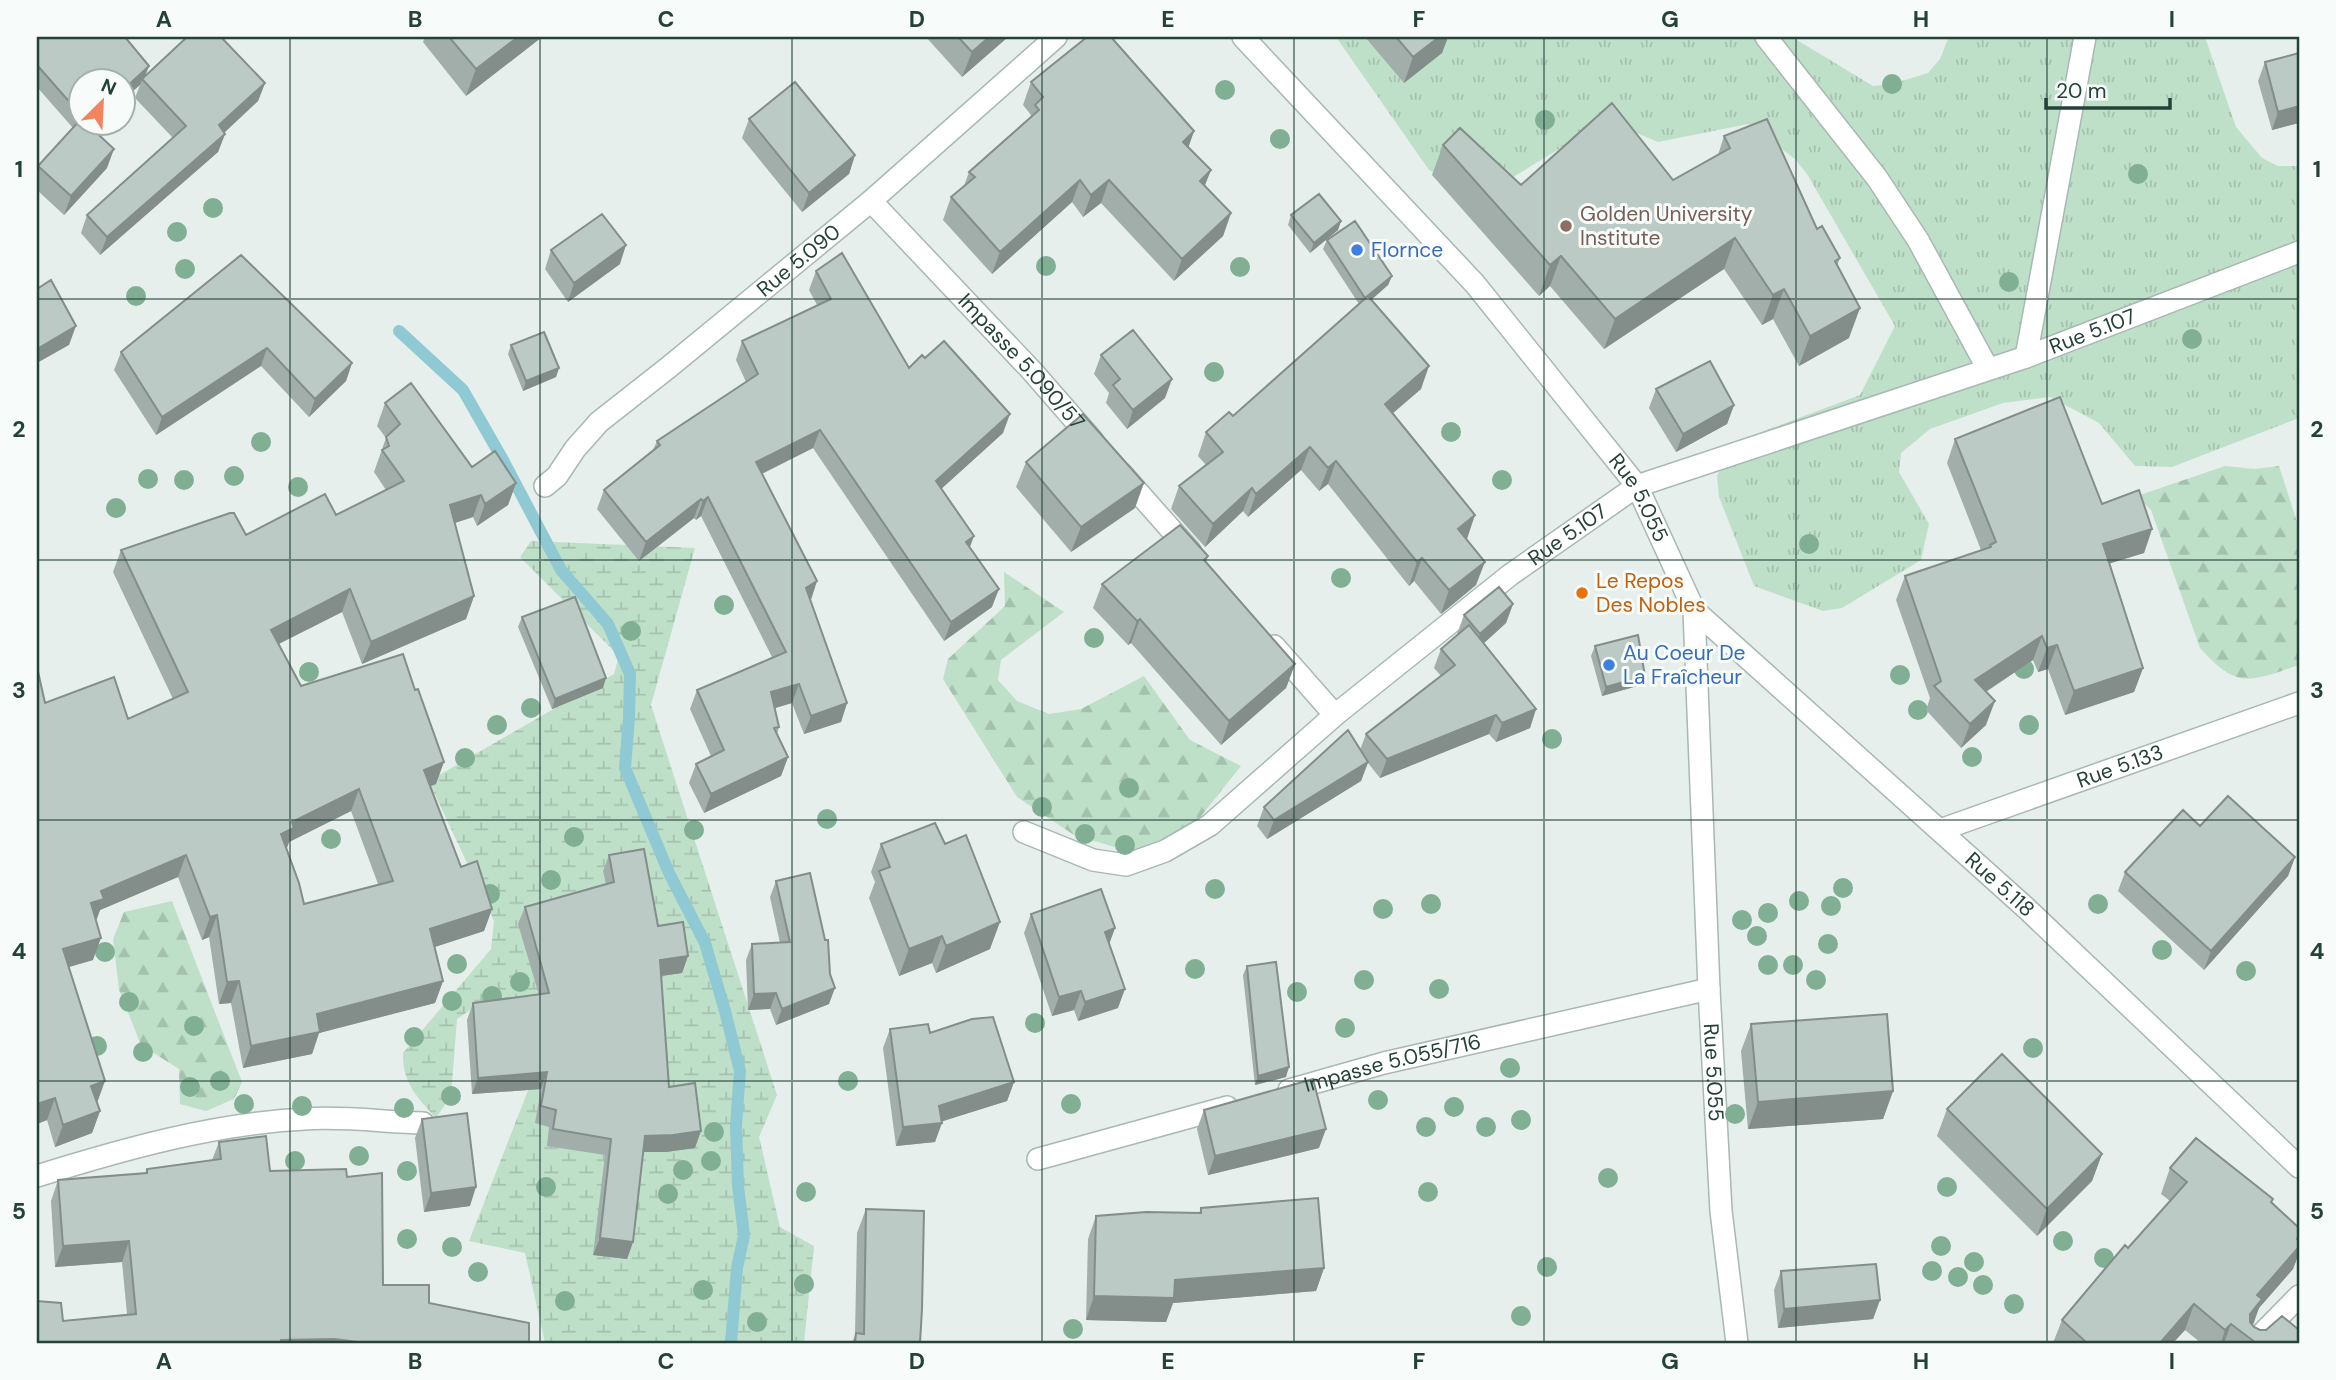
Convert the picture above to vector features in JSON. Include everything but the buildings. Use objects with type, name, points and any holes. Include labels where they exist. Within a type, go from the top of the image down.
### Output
[{"type":"street","name":"Rue 5.090","points":[[545,486],[557,476],[575,449],[599,422],[871,201],[1056,37]]},
{"type":"street","name":"Rue 5.055","points":[[1243,37],[1475,284],[1637,486],[1693,610],[1721,1211],[1737,1343]]},
{"type":"street","points":[[1766,37],[1877,178],[1918,240],[1988,369]]},
{"type":"street","points":[[2026,357],[2085,37]]},
{"type":"street","name":"Impasse 5.090/57","points":[[871,201],[1032,371],[1207,569]]},
{"type":"street","name":"Rue 5.107","points":[[1024,832],[1093,860],[1126,865],[1155,854],[1209,825],[1335,715],[1510,575],[1637,486],[2026,357],[2299,252]]},
{"type":"street","name":"Rue 5.118","points":[[1693,610],[1940,830],[2299,1167]]},
{"type":"street","points":[[1262,632],[1335,715]]},
{"type":"street","name":"Rue 5.133","points":[[1940,830],[2299,703]]},
{"type":"street","name":"Impasse 5.055/716","points":[[1038,1159],[1384,1063],[1709,989]]},
{"type":"street","points":[[37,1176],[143,1145],[224,1126],[307,1118],[423,1124]]},
{"type":"street","points":[[2253,1343],[2299,1296]]},
{"type":"green space","points":[[1336,37],[1792,37],[1873,86],[1892,84],[1928,73],[1940,59],[1949,37],[2205,37],[2236,127],[2262,158],[2278,166],[2299,166],[2299,418],[2172,467],[2135,466],[2099,423],[2050,397],[2003,403],[1930,429],[1901,453],[1899,472],[1929,524],[1921,560],[1842,608],[1823,611],[1754,586],[1719,497],[1717,476],[1725,459],[1753,435],[1860,395],[1895,326],[1807,174],[1795,159],[1748,124],[1658,142],[1606,120],[1510,179],[1445,178],[1429,170]]},
{"type":"green space","points":[[2225,466],[2254,469],[2279,466],[2299,528],[2299,665],[2270,675],[2246,679],[2228,673],[2200,648],[2151,510],[2137,496]]},
{"type":"green space","points":[[531,541],[695,548],[651,705],[777,1095],[759,1137],[780,1227],[814,1246],[804,1343],[545,1343],[525,1253],[469,1241],[549,1037],[473,1008],[457,1019],[451,1096],[436,1118],[412,1089],[405,1073],[403,1053],[491,949],[494,921],[432,788],[434,778],[614,674],[619,656],[520,557]]},
{"type":"green space","points":[[1004,572],[1064,612],[1001,660],[998,680],[1017,701],[1049,714],[1081,709],[1144,676],[1190,740],[1241,766],[1198,820],[1135,853],[1074,835],[1017,797],[943,679],[948,659],[1005,606]]},
{"type":"green space","points":[[172,901],[242,1082],[234,1099],[206,1111],[180,1104],[179,1069],[141,1045],[119,990],[113,939],[124,912]]},
{"type":"waterway","points":[[399,331],[463,390],[561,570],[608,624],[630,674],[625,768],[669,873],[705,943],[740,1071],[736,1125],[738,1186],[744,1235],[737,1268],[731,1343]]},
{"type":"place","name":"Golden University Institute","points":[[1566,226]]},
{"type":"place","name":"Flornce","points":[[1357,250]]},
{"type":"place","name":"Le Repos Des Nobles","points":[[1582,593]]},
{"type":"place","name":"Au Coeur De La Fraîcheur","points":[[1609,665]]}]
